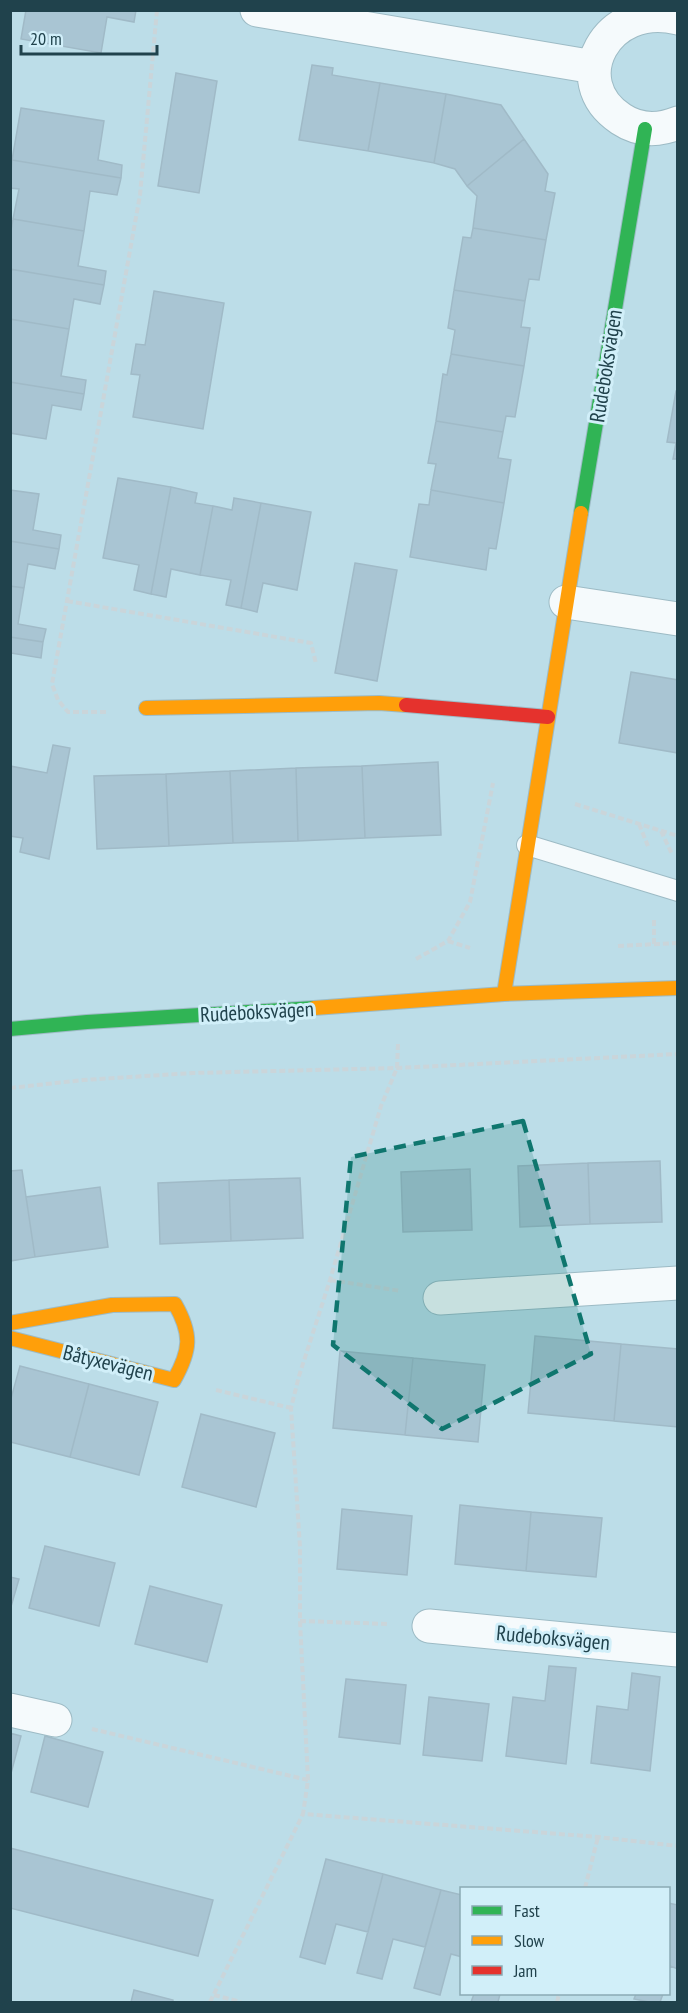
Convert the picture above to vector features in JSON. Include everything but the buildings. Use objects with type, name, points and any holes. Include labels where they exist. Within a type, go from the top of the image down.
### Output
[{"type":"street","points":[[257,10],[594,67]]},
{"type":"street","points":[[668,14],[644,13],[625,19],[609,32],[599,48],[594,67],[596,85],[603,102],[614,115],[629,124],[645,129],[665,128],[678,123]]},
{"type":"street","name":"Rudeboksvägen","points":[[504,994],[645,129]]},
{"type":"street","points":[[566,603],[678,619]]},
{"type":"street","points":[[147,708],[379,703],[548,717]]},
{"type":"street","name":"Rudeboksvägen","points":[[10,1029],[504,994],[678,988]]},
{"type":"street","points":[[440,1298],[678,1283]]},
{"type":"street","name":"Båtyxevägen","points":[[10,1323],[102,1304],[135,1302],[175,1304],[187,1326],[189,1346],[174,1380],[10,1338]]},
{"type":"street","name":"Rudeboksvägen","points":[[429,1626],[678,1650]]},
{"type":"street","points":[[10,1710],[54,1720]]},
{"type":"lane","points":[[527,845],[678,891]]},
{"type":"path","points":[[147,708],[109,712],[68,712],[58,700],[52,684],[140,195],[157,10]]},
{"type":"path","points":[[67,601],[311,643],[324,704]]},
{"type":"path","points":[[210,2002],[303,1814],[308,1780],[300,1621],[300,1547],[291,1408],[298,1376],[330,1280],[381,1106],[397,1068],[399,969],[448,941],[470,902],[507,713]]},
{"type":"path","points":[[493,783],[536,792],[678,836]]},
{"type":"path","points":[[661,831],[673,856],[678,857]]},
{"type":"path","points":[[448,941],[476,949],[511,951]]},
{"type":"path","points":[[609,947],[678,943]]},
{"type":"path","points":[[10,1088],[83,1080],[193,1073],[397,1068],[678,1054]]},
{"type":"path","points":[[330,1280],[440,1298]]},
{"type":"path","points":[[174,1380],[291,1408]]},
{"type":"path","points":[[300,1621],[429,1626]]},
{"type":"path","points":[[54,1720],[308,1780]]},
{"type":"path","points":[[303,1814],[598,1837],[678,1846]]},
{"type":"path","points":[[585,1887],[598,1837]]},
{"type":"path","points":[[214,1995],[241,2002]]},
{"type":"highlighted area","points":[[523,1121],[591,1354],[442,1429],[333,1345],[351,1157]]},
{"type":"traffic: fast","points":[[581,513],[645,129]]},
{"type":"traffic: fast","points":[[10,1029],[314,1008]]},
{"type":"traffic: slow","points":[[504,994],[581,513]]},
{"type":"traffic: slow","points":[[146,708],[379,703],[406,705]]},
{"type":"traffic: slow","points":[[314,1008],[504,994],[678,988]]},
{"type":"traffic: slow","points":[[10,1323],[112,1305],[175,1304],[187,1333],[187,1342],[184,1360],[174,1380],[10,1338]]},
{"type":"traffic: jam","points":[[406,705],[548,717]]}]
